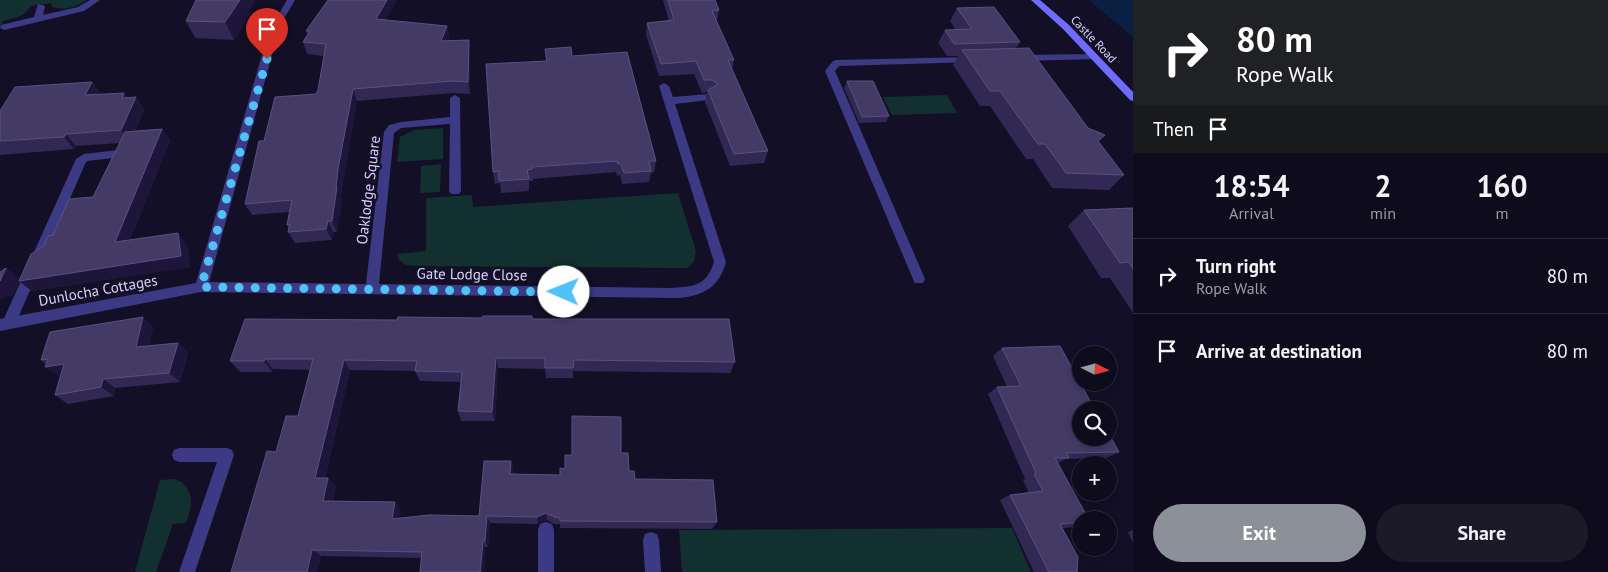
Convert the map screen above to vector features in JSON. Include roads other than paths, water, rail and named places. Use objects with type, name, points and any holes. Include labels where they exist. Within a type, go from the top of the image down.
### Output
[{"type":"main road","name":"Castle Road","points":[[1035,0],[1133,98]]},
{"type":"street","points":[[4,26],[81,9],[96,0]]},
{"type":"street","points":[[201,287],[278,22],[290,0]]},
{"type":"street","points":[[38,19],[41,6]]},
{"type":"street","points":[[1010,59],[1094,57]]},
{"type":"street","points":[[919,279],[830,71],[836,63],[981,59]]},
{"type":"street","name":"Gate Lodge Close","points":[[201,287],[684,293],[706,286],[718,273],[720,262],[664,86]]},
{"type":"street","points":[[669,100],[708,97]]},
{"type":"street","points":[[454,98],[455,191]]},
{"type":"street","name":"Oaklodge Square","points":[[372,290],[389,132],[393,127],[400,125],[455,120]]},
{"type":"street","points":[[4,324],[80,162],[84,158],[118,154]]},
{"type":"street","name":"Dunlocha Cottages","points":[[4,324],[201,287]]},
{"type":"street","points":[[178,454],[227,455],[187,572]]},
{"type":"street","points":[[546,530],[546,572]]},
{"type":"street","points":[[651,540],[653,572]]},
{"type":"water","points":[[1089,0],[1133,0],[1133,37]]}]
